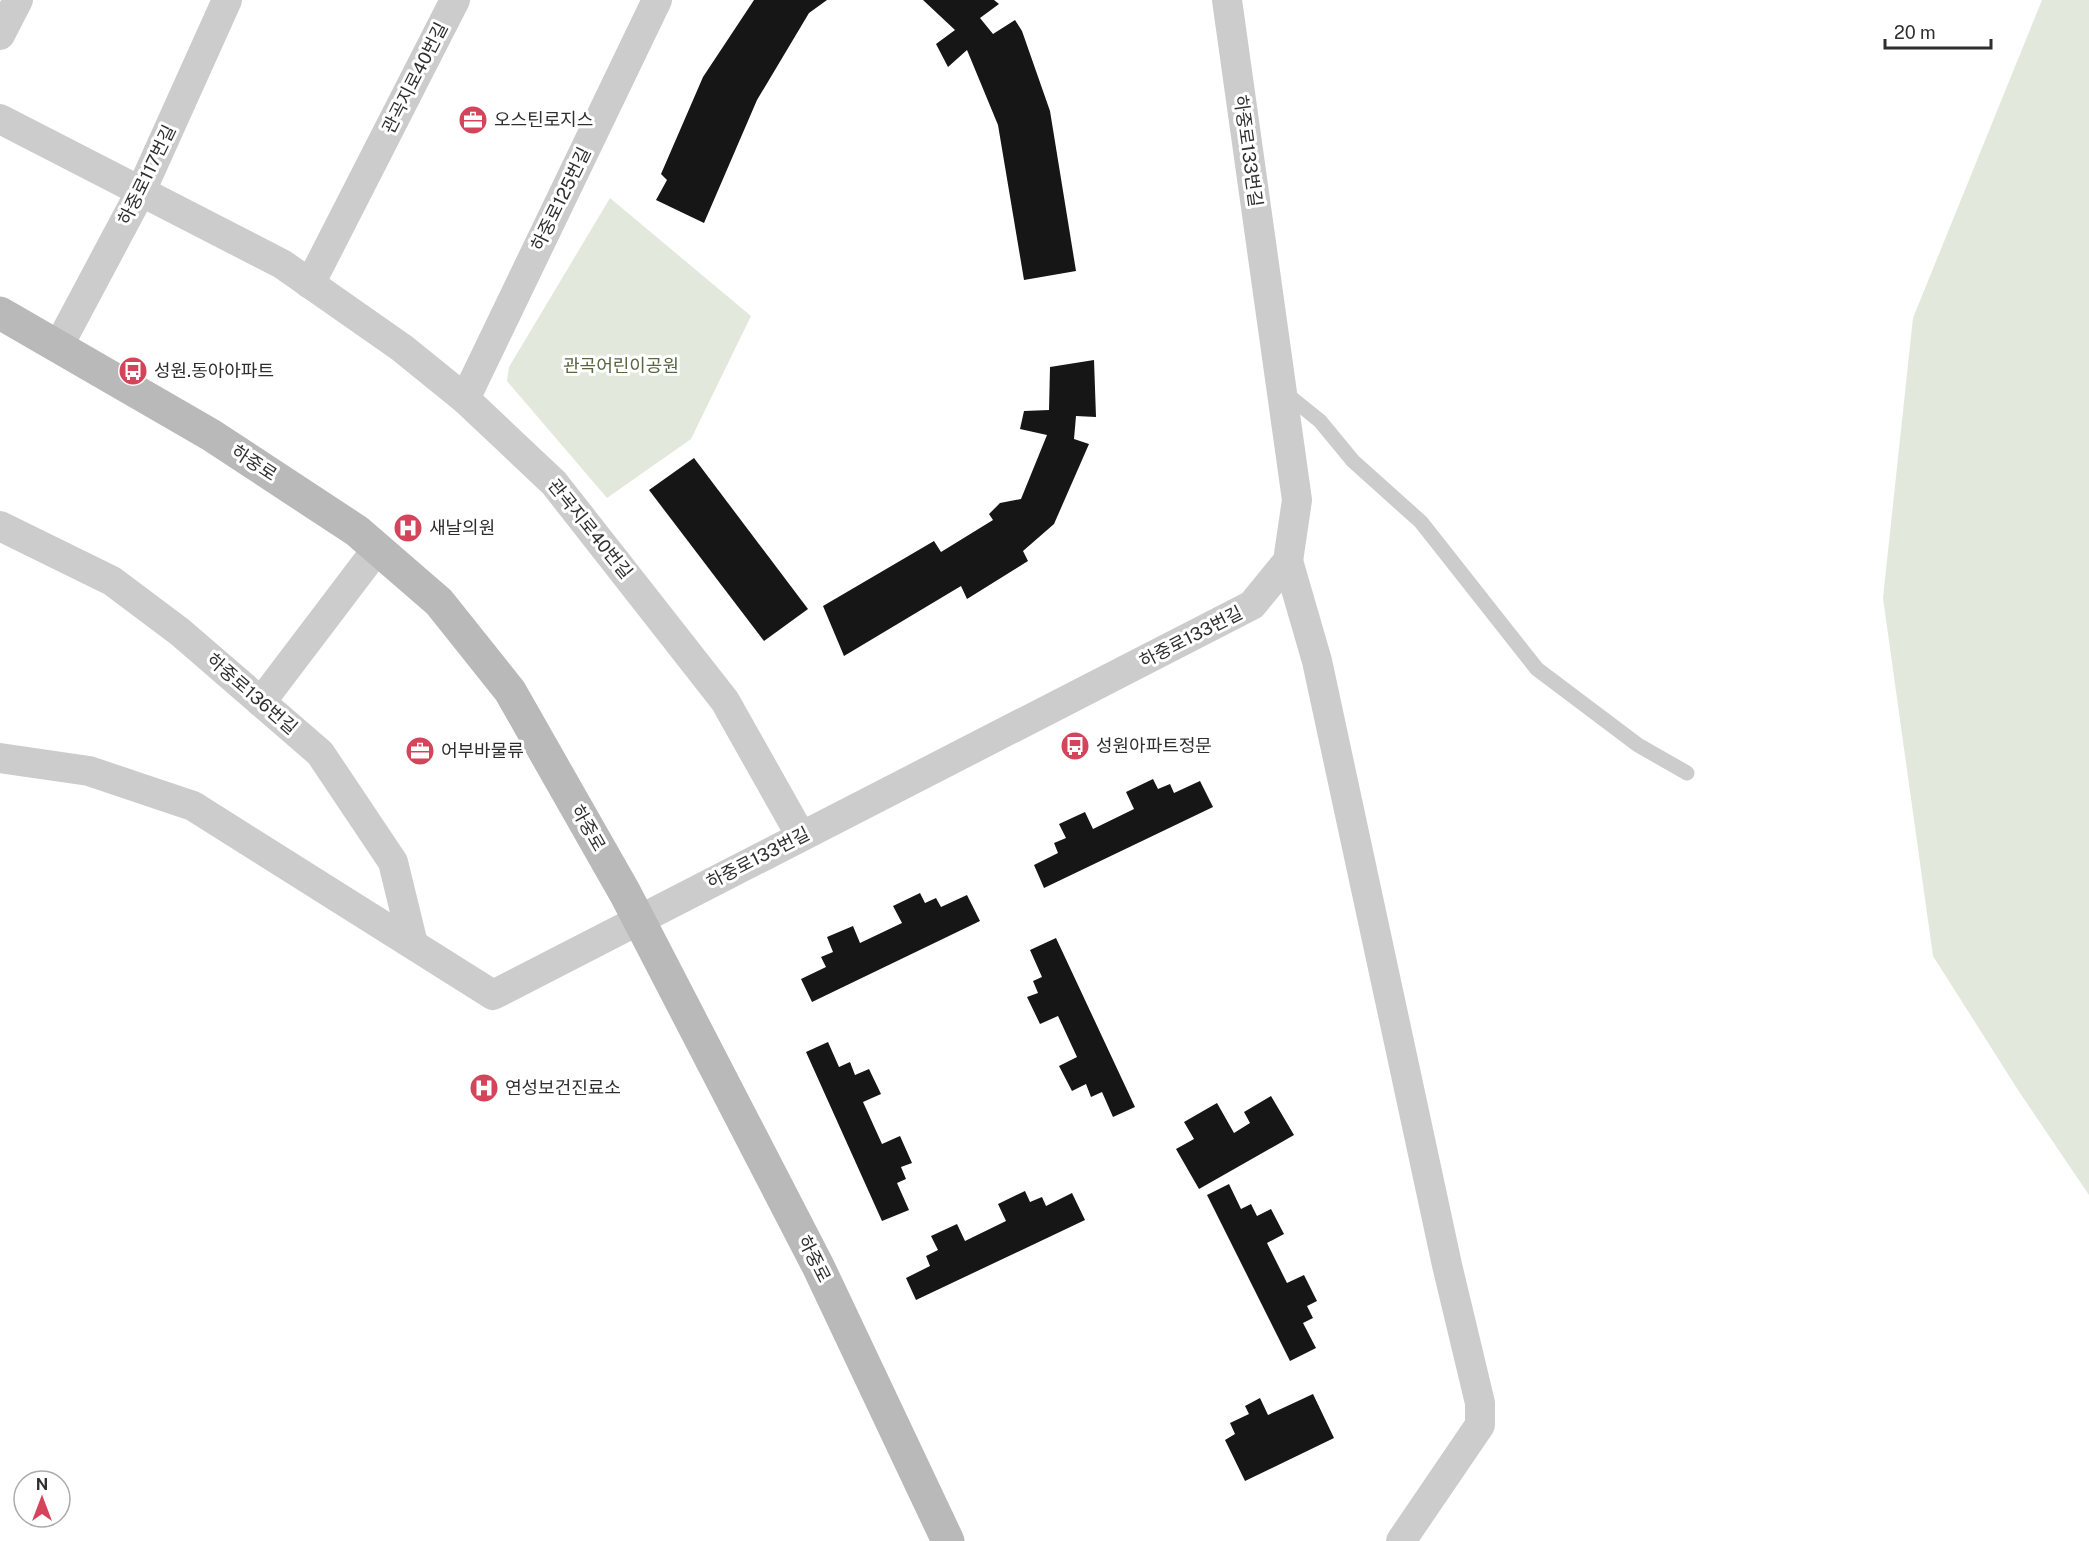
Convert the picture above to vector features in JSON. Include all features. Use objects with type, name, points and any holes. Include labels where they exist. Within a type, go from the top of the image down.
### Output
[{"type":"street","points":[[0,35],[18,0]]},
{"type":"street","name":"하중로117번길","points":[[58,346],[141,191],[227,0]]},
{"type":"street","name":"관곡지로40번길","points":[[310,284],[455,0]]},
{"type":"street","name":"하중로125번길","points":[[465,399],[657,0]]},
{"type":"street","name":"하중로133번길","points":[[639,919],[1252,605],[1288,561],[1297,500],[1227,0]]},
{"type":"street","name":"관곡지로40번길","points":[[0,119],[282,264],[402,348],[465,399],[554,483],[725,700],[801,836]]},
{"type":"street","name":"하중로","points":[[0,313],[211,435],[357,531],[439,602],[510,691],[639,919],[818,1266],[948,1541]]},
{"type":"street","name":"하중로136번길","points":[[0,526],[112,581],[180,632],[320,753],[393,862],[413,944]]},
{"type":"street","points":[[261,702],[377,549]]},
{"type":"street","points":[[1288,561],[1317,661],[1447,1265],[1480,1402],[1480,1425],[1401,1541]]},
{"type":"street","points":[[0,758],[89,771],[193,806],[493,994],[639,919]]},
{"type":"lane","points":[[1281,390],[1320,421],[1353,461],[1421,522],[1537,669],[1638,745],[1687,773]]},
{"type":"green space","points":[[2042,0],[2089,0],[2089,1195],[2018,1090],[1933,956],[1883,598],[1913,318]]},
{"type":"green space","name":"관곡어린이공원","points":[[610,198],[751,316],[691,439],[607,498],[507,381],[509,367]]},
{"type":"building","points":[[754,0],[827,0],[809,13],[757,100],[704,223],[656,200],[667,180],[661,174],[703,77]]},
{"type":"building","points":[[923,0],[994,0],[999,4],[980,18],[993,34],[1015,20],[1022,31],[1050,111],[1076,271],[1024,280],[998,125],[967,50],[948,67],[936,44],[955,30]]},
{"type":"building","points":[[1094,360],[1096,417],[1076,416],[1074,439],[1089,444],[1054,524],[1023,551],[1028,561],[967,599],[961,586],[844,656],[823,606],[934,541],[941,552],[993,520],[989,514],[1000,503],[1021,499],[1047,435],[1020,429],[1024,411],[1049,410],[1050,367]]},
{"type":"building","points":[[694,458],[808,609],[764,641],[649,490]]},
{"type":"building","points":[[1153,779],[1158,789],[1170,784],[1174,793],[1200,781],[1213,807],[1044,888],[1034,865],[1058,853],[1054,843],[1066,838],[1059,824],[1085,812],[1093,829],[1134,809],[1126,792]]},
{"type":"building","points":[[920,893],[925,903],[936,898],[941,907],[967,895],[980,921],[812,1002],[801,979],[826,967],[821,957],[833,952],[827,937],[853,926],[860,943],[902,923],[893,906]]},
{"type":"building","points":[[1056,938],[1135,1107],[1113,1117],[1102,1092],[1091,1097],[1086,1084],[1072,1091],[1059,1066],[1077,1057],[1058,1016],[1040,1024],[1027,997],[1038,993],[1033,981],[1042,977],[1030,950]]},
{"type":"building","points":[[828,1042],[839,1067],[850,1062],[855,1075],[869,1069],[881,1094],[863,1102],[882,1144],[900,1136],[912,1163],[901,1167],[906,1179],[897,1183],[909,1210],[882,1221],[806,1052]]},
{"type":"building","points":[[1271,1096],[1294,1135],[1199,1189],[1176,1149],[1194,1139],[1184,1122],[1217,1103],[1234,1133],[1250,1123],[1244,1112]]},
{"type":"building","points":[[1229,1184],[1241,1209],[1251,1204],[1257,1216],[1271,1209],[1284,1234],[1267,1243],[1287,1283],[1304,1275],[1317,1301],[1307,1306],[1313,1318],[1303,1323],[1316,1348],[1290,1361],[1207,1195]]},
{"type":"building","points":[[1025,1191],[1030,1202],[1042,1197],[1046,1206],[1072,1193],[1085,1220],[916,1300],[906,1278],[930,1266],[926,1256],[938,1250],[931,1236],[957,1224],[965,1241],[1006,1221],[998,1204]]},
{"type":"building","points":[[1313,1394],[1334,1438],[1245,1481],[1225,1440],[1235,1434],[1230,1423],[1249,1414],[1245,1406],[1260,1398],[1268,1415]]},
{"type":"place","name":"오스틴로지스","points":[[473,120]]},
{"type":"place","name":"성원.동아아파트","points":[[133,371]]},
{"type":"place","name":"새날의원","points":[[408,528]]},
{"type":"place","name":"성원아파트정문","points":[[1075,746]]},
{"type":"place","name":"어부바물류","points":[[420,751]]},
{"type":"place","name":"연성보건진료소","points":[[484,1088]]}]
